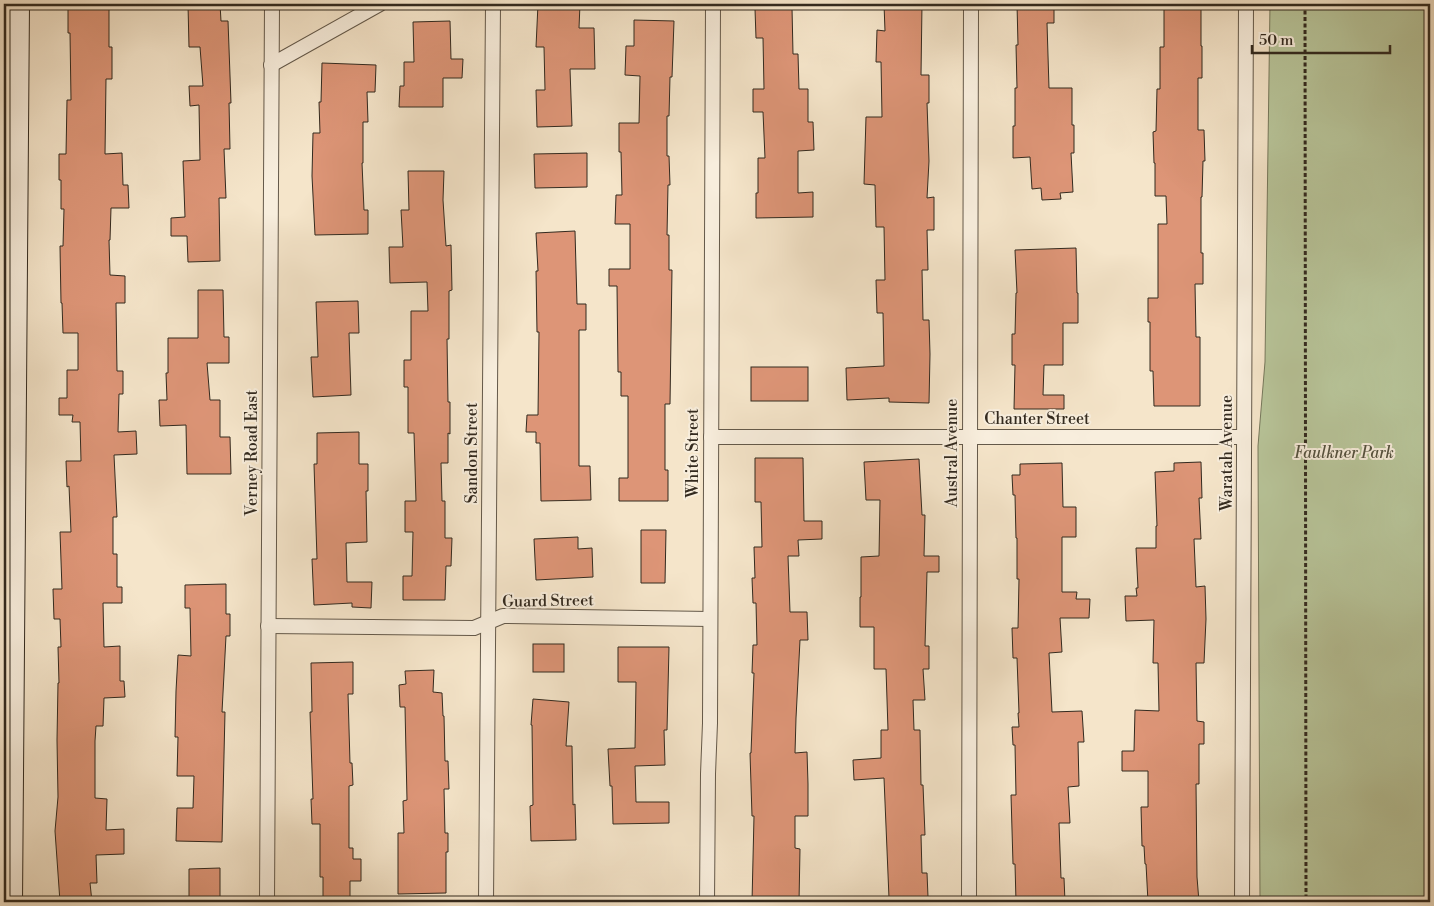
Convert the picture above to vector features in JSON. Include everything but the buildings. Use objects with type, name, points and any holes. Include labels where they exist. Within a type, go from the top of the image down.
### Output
[{"type":"main road","points":[[12,902],[19,4]]},
{"type":"street","name":"Verney Road East","points":[[267,902],[272,4]]},
{"type":"street","points":[[271,65],[380,4]]},
{"type":"street","name":"Sandon Street","points":[[486,902],[493,4]]},
{"type":"street","name":"White Street","points":[[707,902],[710,723],[713,4]]},
{"type":"street","name":"Austral Avenue","points":[[970,902],[971,4]]},
{"type":"street","name":"Waratah Avenue","points":[[1242,902],[1246,4]]},
{"type":"street","name":"Chanter Street","points":[[710,437],[1244,437]]},
{"type":"street","name":"Guard Street","points":[[268,626],[474,628],[503,616],[710,619]]},
{"type":"path","points":[[1305,4],[1306,902]]},
{"type":"green space","name":"Faulkner Park","points":[[1270,4],[1430,4],[1430,902],[1260,902],[1258,446],[1265,362]]}]
